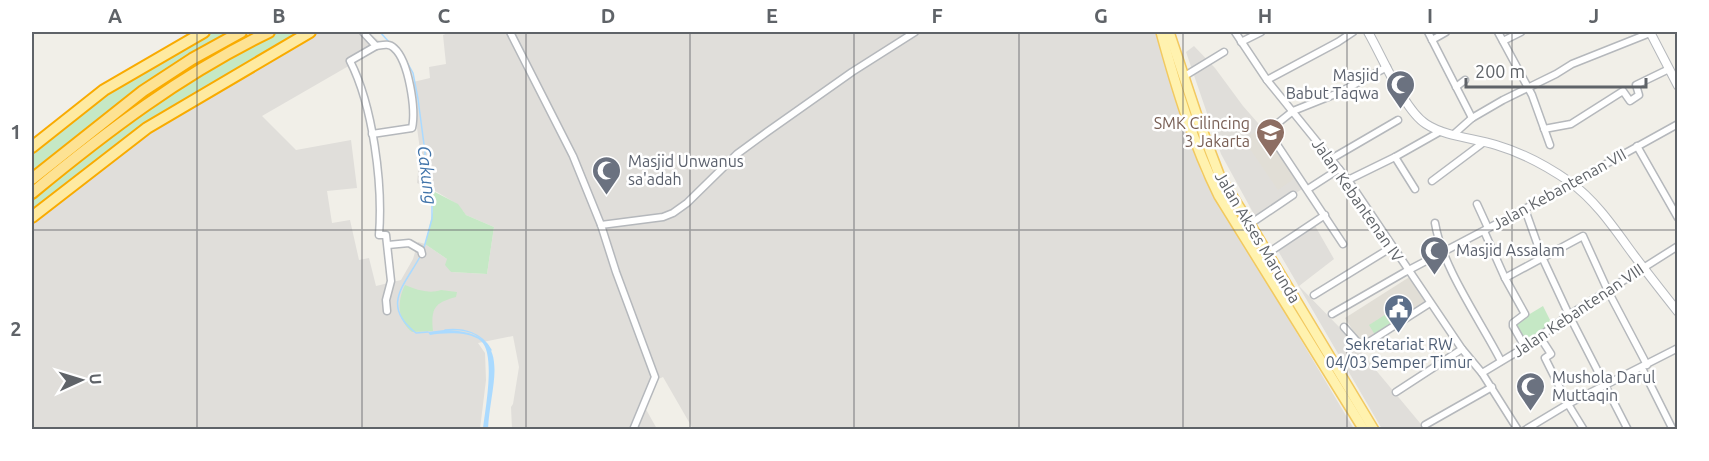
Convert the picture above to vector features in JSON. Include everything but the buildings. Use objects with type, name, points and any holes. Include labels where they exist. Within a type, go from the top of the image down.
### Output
[{"type":"highway","points":[[32,147],[104,90],[204,32]]},
{"type":"highway","points":[[32,179],[143,91],[192,58],[241,32]]},
{"type":"highway","points":[[32,193],[68,162],[157,96],[239,46],[269,32]]},
{"type":"highway","points":[[32,217],[147,128],[310,32]]},
{"type":"main road","name":"Jalan Akses Marunda","points":[[1161,32],[1171,70],[1202,161],[1219,195],[1364,429]]},
{"type":"main road","name":"Jalan Akses Marunda","points":[[1169,32],[1220,177],[1374,429]]},
{"type":"street","points":[[363,32],[376,46]]},
{"type":"street","points":[[510,32],[573,156],[601,225],[655,377],[633,429]]},
{"type":"street","points":[[601,225],[663,217],[673,213],[687,203],[737,154],[852,72],[915,32]]},
{"type":"street","name":"Jalan Kebantenan IV","points":[[1235,32],[1267,80],[1348,180],[1377,220],[1392,247],[1462,350],[1492,387],[1518,429]]},
{"type":"street","points":[[1241,42],[1262,32]]},
{"type":"street","points":[[1267,80],[1353,32]]},
{"type":"street","points":[[1368,32],[1415,113],[1426,124],[1530,158],[1571,183],[1593,201],[1677,312]]},
{"type":"street","points":[[1428,32],[1472,118]]},
{"type":"street","points":[[1432,40],[1446,32]]},
{"type":"street","points":[[1498,32],[1532,95],[1550,145]]},
{"type":"street","points":[[1503,41],[1521,32]]},
{"type":"street","points":[[1454,134],[1472,118],[1572,64],[1650,32],[1677,86]]},
{"type":"street","points":[[372,134],[408,129],[413,126],[409,83],[400,56],[394,48],[387,44],[376,46],[350,61],[366,102],[372,134],[380,209],[379,235],[386,235],[388,245],[391,281],[386,300],[387,310]]},
{"type":"street","points":[[1183,77],[1224,52]]},
{"type":"street","points":[[1343,244],[1268,132],[1293,111],[1338,93],[1387,66]]},
{"type":"street","points":[[1544,129],[1570,124],[1623,91],[1630,101],[1639,96],[1636,85],[1669,69]]},
{"type":"street","points":[[1456,87],[1465,80]]},
{"type":"street","points":[[1331,159],[1398,120]]},
{"type":"street","name":"Jalan Kebantenan VII","points":[[1332,314],[1408,270],[1486,230],[1677,124]]},
{"type":"street","points":[[1348,180],[1395,157],[1441,130]]},
{"type":"street","points":[[1432,181],[1484,142]]},
{"type":"street","points":[[1636,146],[1677,218]]},
{"type":"street","points":[[1395,157],[1415,189]]},
{"type":"street","points":[[1308,189],[1339,169]]},
{"type":"street","points":[[1250,224],[1293,195]]},
{"type":"street","points":[[1477,204],[1505,278],[1525,314],[1513,323],[1525,347]]},
{"type":"street","points":[[1521,211],[1527,215],[1542,257],[1569,315],[1628,429]]},
{"type":"street","points":[[1268,253],[1325,215]]},
{"type":"street","points":[[1435,223],[1437,240],[1455,279],[1501,361]]},
{"type":"street","points":[[1505,278],[1583,236],[1673,429]]},
{"type":"street","points":[[388,245],[409,243],[422,250],[422,254]]},
{"type":"street","name":"Jalan Kebantenan VIII","points":[[1481,372],[1525,347],[1569,315],[1677,246]]},
{"type":"street","points":[[1314,295],[1392,247]]},
{"type":"street","points":[[1344,327],[1361,346],[1430,303]]},
{"type":"street","points":[[1540,337],[1551,354],[1545,358],[1568,404],[1584,429]]},
{"type":"street","points":[[1525,429],[1533,428],[1568,404],[1644,367],[1677,348]]},
{"type":"street","points":[[1395,392],[1462,350]]},
{"type":"street","points":[[1425,425],[1492,387]]},
{"type":"shaded area","points":[[310,32],[367,32],[385,45],[262,116],[296,150],[351,140],[357,188],[327,191],[332,223],[350,220],[359,260],[369,258],[376,286],[401,280],[413,259],[418,242],[425,244],[447,259],[451,272],[487,274],[494,227],[466,215],[457,204],[417,183],[420,150],[409,83],[430,78],[429,67],[446,64],[443,35],[450,32],[1158,32],[1202,174],[1354,429],[693,429],[663,377],[654,381],[643,404],[657,429],[512,429],[511,407],[519,367],[513,336],[478,343],[485,353],[486,380],[480,429],[32,429],[32,220],[108,158]]},
{"type":"shaded area","points":[[1194,46],[1215,68],[1243,106],[1287,156],[1307,186],[1256,218],[1221,154],[1186,52]]},
{"type":"shaded area","name":"SMK Cilincing 3 Jakarta","points":[[1263,126],[1298,176],[1278,190],[1244,140]]},
{"type":"shaded area","points":[[1314,224],[1334,259],[1299,286],[1344,332],[1425,429],[1382,429],[1277,249]]},
{"type":"shaded area","points":[[1411,276],[1428,303],[1362,345],[1345,318]]},
{"type":"green space","points":[[204,32],[242,32],[192,59],[32,179],[32,147],[91,99]]},
{"type":"green space","points":[[269,32],[310,32],[159,120],[32,217],[32,193],[129,116]]},
{"type":"green space","points":[[431,190],[458,204],[466,215],[494,227],[487,274],[451,272],[445,265],[447,259],[425,244],[433,211]]},
{"type":"green space","points":[[405,285],[418,290],[457,292],[456,297],[439,304],[436,308],[433,317],[433,331],[412,332],[403,322],[400,304]]},
{"type":"green space","points":[[1399,306],[1405,316],[1375,335],[1369,325]]},
{"type":"green space","points":[[1543,306],[1553,326],[1521,348],[1510,326]]},
{"type":"water","points":[[444,330],[467,333],[482,339],[491,349],[494,377],[488,429],[483,429],[489,370],[485,348],[481,341],[463,334],[430,335],[428,332]]},
{"type":"waterway","name":"Cakung","points":[[380,32],[389,42]]},
{"type":"waterway","name":"Cakung","points":[[402,53],[413,73],[425,152],[425,178],[432,198],[432,219],[423,251]]},
{"type":"waterway","name":"Cakung","points":[[421,255],[403,285],[398,304],[399,313],[405,323],[416,333],[428,332]]},
{"type":"waterway","name":"Cakung","points":[[445,330],[472,333],[483,339],[491,350]]},
{"type":"place","name":"Masjid Babut Taqwa","points":[[1400,110]]},
{"type":"place","name":"SMK Cilincing 3 Jakarta","points":[[1271,158]]},
{"type":"place","name":"Masjid Unwanus sa'adah","points":[[607,196]]},
{"type":"place","name":"Masjid Assalam","points":[[1435,276]]},
{"type":"place","name":"Sekretariat RW 04/03 Semper Timur","points":[[1399,334]]},
{"type":"place","name":"Mushola Darul Muttaqin","points":[[1531,412]]}]
